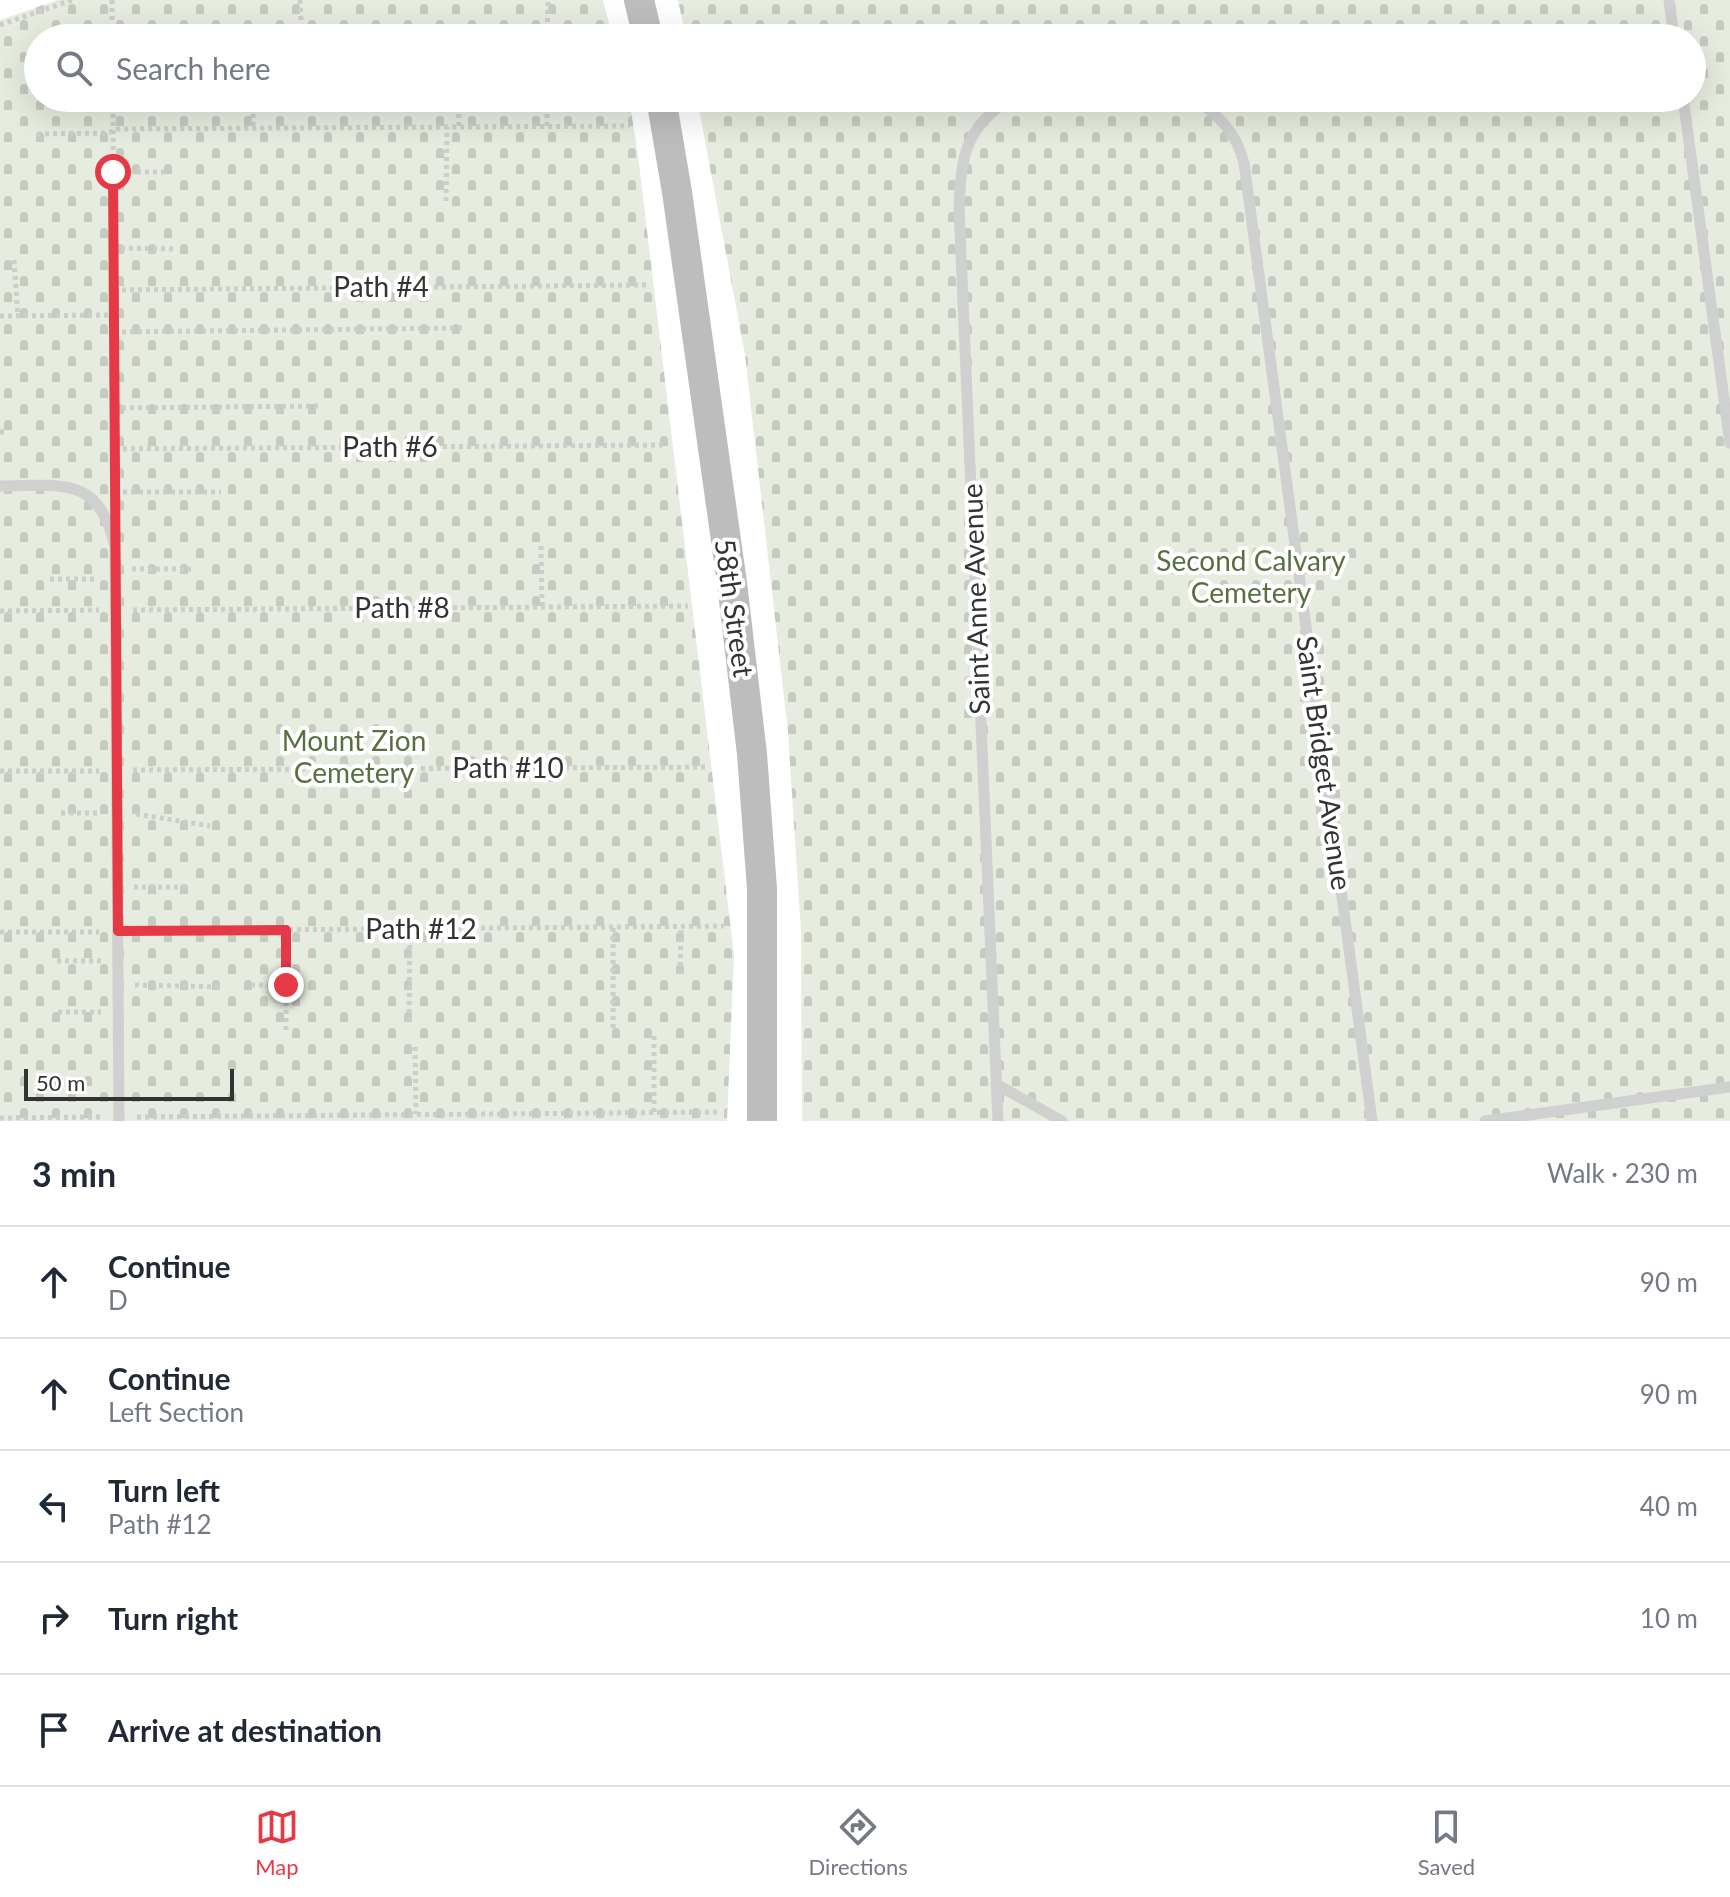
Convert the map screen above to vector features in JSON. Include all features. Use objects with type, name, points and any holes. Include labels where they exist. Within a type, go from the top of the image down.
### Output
[{"type":"main road","points":[[639,0],[645,24]]},
{"type":"main road","name":"58th Street","points":[[663,112],[732,583],[752,754],[762,889],[762,1121]]},
{"type":"lane","points":[[1669,0],[1672,24]]},
{"type":"lane","name":"Saint Anne Avenue","points":[[993,112],[984,119],[969,140],[962,163],[959,208],[998,1121]]},
{"type":"lane","name":"Saint Bridget Avenue","points":[[1210,112],[1225,123],[1238,143],[1244,163],[1372,1121]]},
{"type":"lane","points":[[1685,112],[1730,443]]},
{"type":"lane","points":[[0,486],[69,486],[91,498],[109,520],[115,547],[119,1119]]},
{"type":"lane","points":[[996,1084],[1062,1121]]},
{"type":"lane","points":[[1485,1121],[1730,1087]]},
{"type":"path","points":[[0,25],[72,0]]},
{"type":"path","points":[[112,0],[112,24]]},
{"type":"path","points":[[300,0],[301,20]]},
{"type":"path","points":[[547,24],[548,0]]},
{"type":"path","points":[[113,112],[115,547]]},
{"type":"path","points":[[253,112],[253,128]]},
{"type":"path","points":[[458,112],[459,127]]},
{"type":"path","points":[[547,112],[547,126]]},
{"type":"path","points":[[37,134],[253,128],[630,126]]},
{"type":"path","points":[[446,201],[447,127]]},
{"type":"path","points":[[113,172],[166,172]]},
{"type":"path","points":[[113,248],[173,249]]},
{"type":"path","points":[[14,260],[18,316]]},
{"type":"path","name":"Path #4","points":[[114,290],[648,285]]},
{"type":"path","points":[[0,316],[114,315]]},
{"type":"path","points":[[114,332],[463,328]]},
{"type":"path","points":[[114,408],[320,406]]},
{"type":"path","name":"Path #6","points":[[115,449],[665,445]]},
{"type":"path","points":[[115,492],[221,492]]},
{"type":"path","points":[[541,546],[542,607]]},
{"type":"path","points":[[50,579],[191,569]]},
{"type":"path","name":"Path #8","points":[[0,611],[688,606]]},
{"type":"path","name":"Path #10","points":[[0,771],[708,767]]},
{"type":"path","points":[[117,887],[187,887]]},
{"type":"path","name":"Path #12","points":[[0,932],[724,926]]},
{"type":"path","points":[[680,974],[681,927]]},
{"type":"path","points":[[613,928],[613,1029]]},
{"type":"path","points":[[409,1021],[410,929]]},
{"type":"path","points":[[286,930],[286,1034]]},
{"type":"path","points":[[57,961],[118,961]]},
{"type":"path","points":[[118,985],[223,987]]},
{"type":"path","points":[[251,985],[286,985]]},
{"type":"path","points":[[58,1012],[118,1011]]},
{"type":"path","points":[[654,1036],[654,1113]]},
{"type":"path","points":[[415,1047],[416,1114]]},
{"type":"path","points":[[0,1118],[416,1114],[501,1117],[720,1112]]},
{"type":"green space","name":"Mount Zion Cemetery","points":[[57,0],[603,0],[609,24],[24,24],[24,112],[631,112],[734,955],[727,1121],[0,1121],[0,20]]},
{"type":"green space","name":"Second Calvary Cemetery","points":[[678,0],[1730,0],[1730,1121],[802,1121],[801,931],[788,732],[745,355],[700,112],[1706,112],[1706,24],[683,24]]},
{"type":"route","points":[[113,172],[118,931],[286,930],[286,985]]}]
